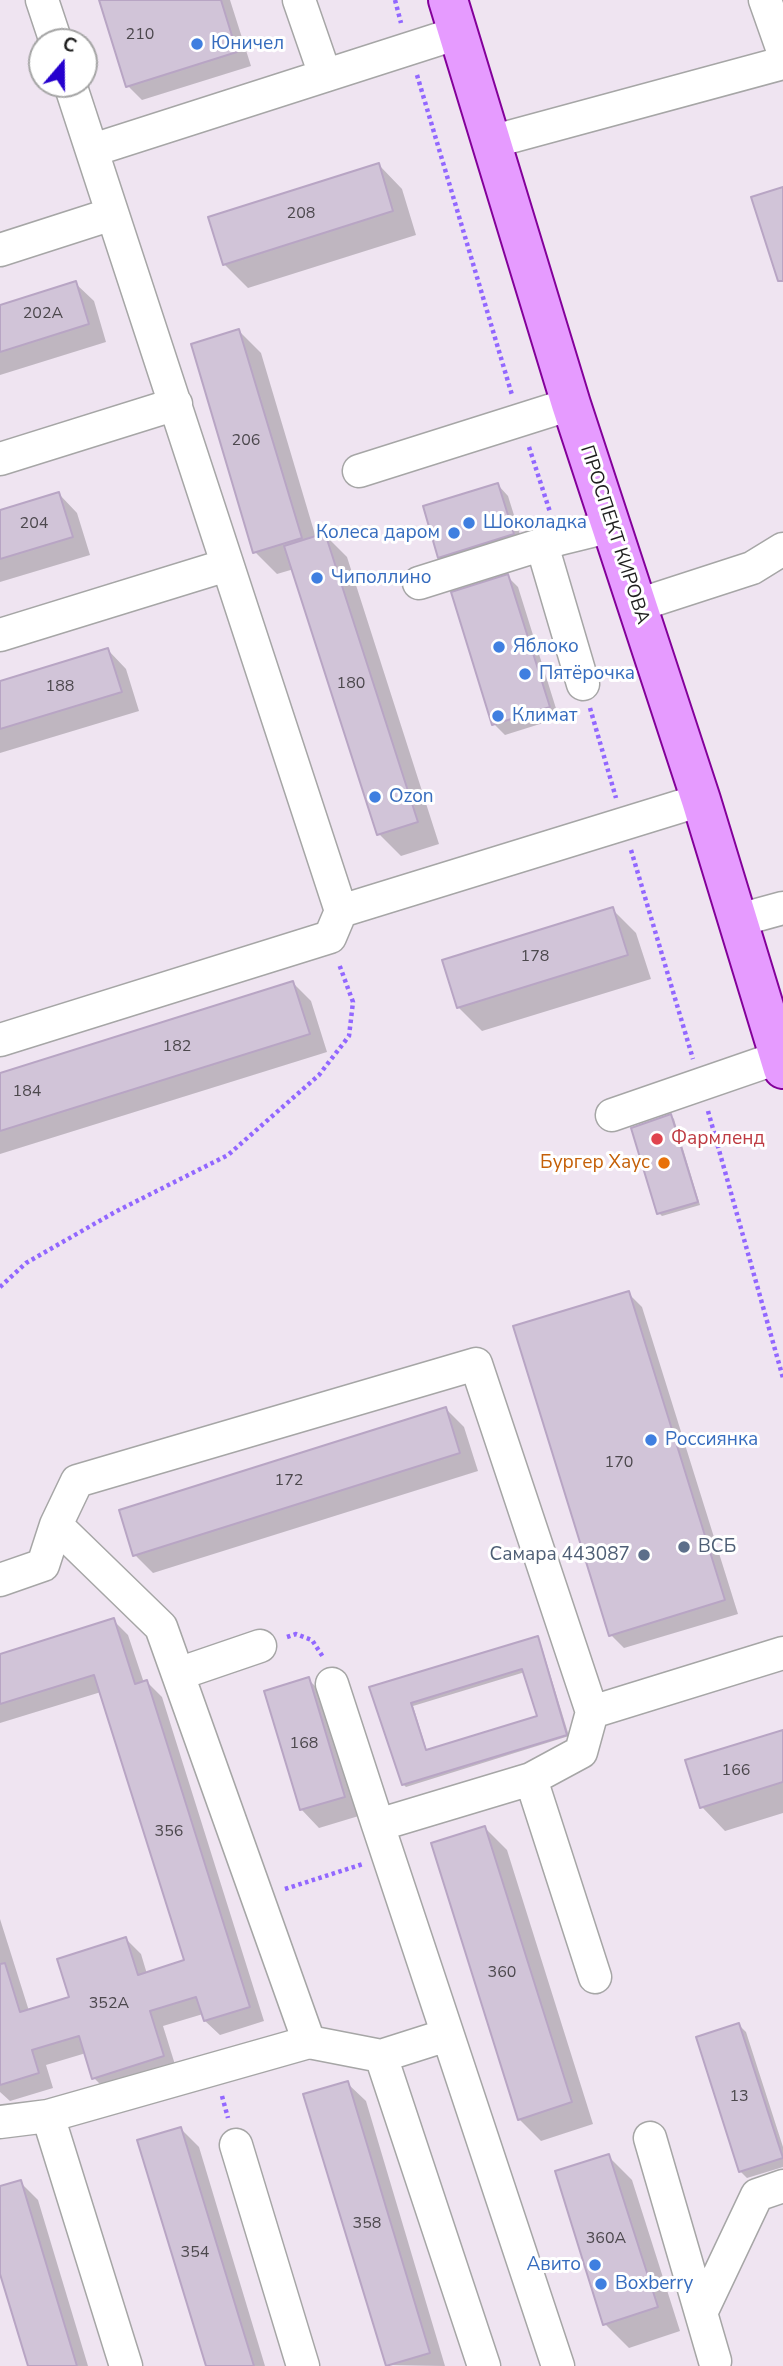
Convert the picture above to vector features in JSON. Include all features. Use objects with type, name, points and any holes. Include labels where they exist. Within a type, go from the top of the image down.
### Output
[{"type":"main road","name":"ПРОСПЕКТ КИРОВА","points":[[453,16],[571,404],[701,800],[781,1063]]},
{"type":"street","points":[[42,0],[51,28]]},
{"type":"street","points":[[299,0],[325,75]]},
{"type":"street","points":[[765,0],[783,51]]},
{"type":"street","points":[[93,150],[409,48],[453,16]]},
{"type":"street","points":[[491,142],[783,63]]},
{"type":"street","points":[[75,98],[228,565],[335,924]]},
{"type":"street","points":[[0,250],[112,214]]},
{"type":"street","points":[[0,459],[176,404]]},
{"type":"street","points":[[359,471],[571,404]]},
{"type":"street","points":[[419,583],[612,526]]},
{"type":"street","points":[[551,542],[583,684]]},
{"type":"street","points":[[635,595],[752,568],[783,549]]},
{"type":"street","points":[[0,635],[228,565]]},
{"type":"street","points":[[0,1040],[623,823],[701,800]]},
{"type":"street","points":[[739,920],[783,908]]},
{"type":"street","points":[[612,1115],[701,1084],[781,1063]]},
{"type":"street","points":[[0,1580],[43,1565],[56,1525],[77,1481],[476,1364],[592,1712],[581,1752],[531,1779],[379,1825]]},
{"type":"street","points":[[56,1525],[161,1627],[309,2042]]},
{"type":"street","points":[[178,1674],[260,1646]]},
{"type":"street","points":[[592,1712],[783,1653]]},
{"type":"street","points":[[332,1685],[558,2366]]},
{"type":"street","points":[[531,1779],[595,1977]]},
{"type":"street","points":[[0,2122],[48,2116],[309,2042],[382,2056],[447,2035]]},
{"type":"street","points":[[382,2056],[484,2366]]},
{"type":"street","points":[[48,2116],[126,2366]]},
{"type":"street","points":[[650,2138],[714,2364]]},
{"type":"street","points":[[236,2145],[303,2366]]},
{"type":"street","points":[[701,2312],[757,2195],[783,2186]]},
{"type":"path","points":[[395,0],[520,419],[551,542]]},
{"type":"path","points":[[583,684],[701,1084],[783,1378]]},
{"type":"path","points":[[0,1287],[26,1264],[104,1218],[228,1155],[320,1075],[349,1036],[353,1002],[335,924]]},
{"type":"path","points":[[260,1646],[296,1634],[312,1640],[321,1651],[332,1685]]},
{"type":"path","points":[[257,1897],[389,1856]]},
{"type":"path","points":[[213,2069],[236,2145]]},
{"type":"building","points":[[99,0],[221,0],[237,52],[126,87]]},
{"type":"building","points":[[379,163],[393,211],[223,265],[208,217]]},
{"type":"building","points":[[783,187],[783,281],[778,281],[751,197]]},
{"type":"building","points":[[76,281],[89,324],[0,352],[0,305]]},
{"type":"building","points":[[239,329],[302,538],[253,553],[191,344]]},
{"type":"building","name":"Шоколадка","points":[[498,483],[514,534],[438,558],[423,506]]},
{"type":"building","points":[[59,492],[73,537],[0,559],[0,510]]},
{"type":"building","points":[[325,533],[418,822],[377,835],[284,546]]},
{"type":"building","name":"Яблоко","points":[[508,574],[550,707],[492,725],[451,592]]},
{"type":"building","points":[[108,648],[122,692],[0,729],[0,681]]},
{"type":"building","points":[[613,907],[628,955],[457,1008],[442,960]]},
{"type":"building","points":[[293,981],[310,1034],[0,1131],[0,1073]]},
{"type":"building","name":"Бургер Хаус","points":[[671,1114],[698,1202],[657,1214],[631,1128]]},
{"type":"building","points":[[629,1291],[725,1600],[609,1636],[513,1326]]},
{"type":"building","points":[[446,1407],[460,1453],[133,1556],[119,1510]]},
{"type":"building","points":[[114,1618],[135,1684],[147,1680],[250,2007],[204,2021],[196,1997],[150,2011],[164,2056],[92,2079],[79,2036],[32,2050],[39,2073],[0,2085],[0,1964],[5,1963],[20,2012],[69,1997],[57,1959],[126,1937],[138,1975],[184,1960],[94,1675],[0,1704],[0,1654]]},
{"type":"building","points":[[538,1636],[567,1735],[402,1785],[369,1687]],"holes":[[[522,1669],[537,1716],[426,1750],[411,1703]]]},
{"type":"building","points":[[309,1677],[345,1797],[300,1810],[264,1691]]},
{"type":"building","points":[[783,1730],[783,1782],[700,1808],[685,1760]]},
{"type":"building","points":[[485,1826],[572,2102],[518,2120],[431,1843]]},
{"type":"building","points":[[739,2023],[783,2158],[739,2172],[696,2037]]},
{"type":"building","points":[[348,2081],[430,2353],[386,2366],[303,2094]]},
{"type":"building","points":[[181,2127],[254,2366],[206,2366],[137,2140]]},
{"type":"building","points":[[609,2154],[658,2307],[603,2325],[555,2171]]},
{"type":"building","points":[[21,2180],[77,2366],[28,2366],[0,2274],[0,2186]]},
{"type":"place","name":"Юничел","points":[[197,44]]},
{"type":"place","name":"Шоколадка","points":[[469,523]]},
{"type":"place","name":"Колеса даром","points":[[454,533]]},
{"type":"place","name":"Чиполлино","points":[[317,578]]},
{"type":"place","name":"Яблоко","points":[[499,647]]},
{"type":"place","name":"Пятёрочка","points":[[525,674]]},
{"type":"place","name":"Климат","points":[[498,716]]},
{"type":"place","name":"Ozon","points":[[375,797]]},
{"type":"place","name":"Фармленд","points":[[657,1139]]},
{"type":"place","name":"Бургер Хаус","points":[[664,1163]]},
{"type":"place","name":"Россиянка","points":[[651,1440]]},
{"type":"place","name":"ВСБ","points":[[684,1547]]},
{"type":"place","name":"Самара 443087","points":[[644,1555]]},
{"type":"place","name":"Авито","points":[[595,2265]]},
{"type":"place","name":"Boxberry","points":[[601,2284]]}]
